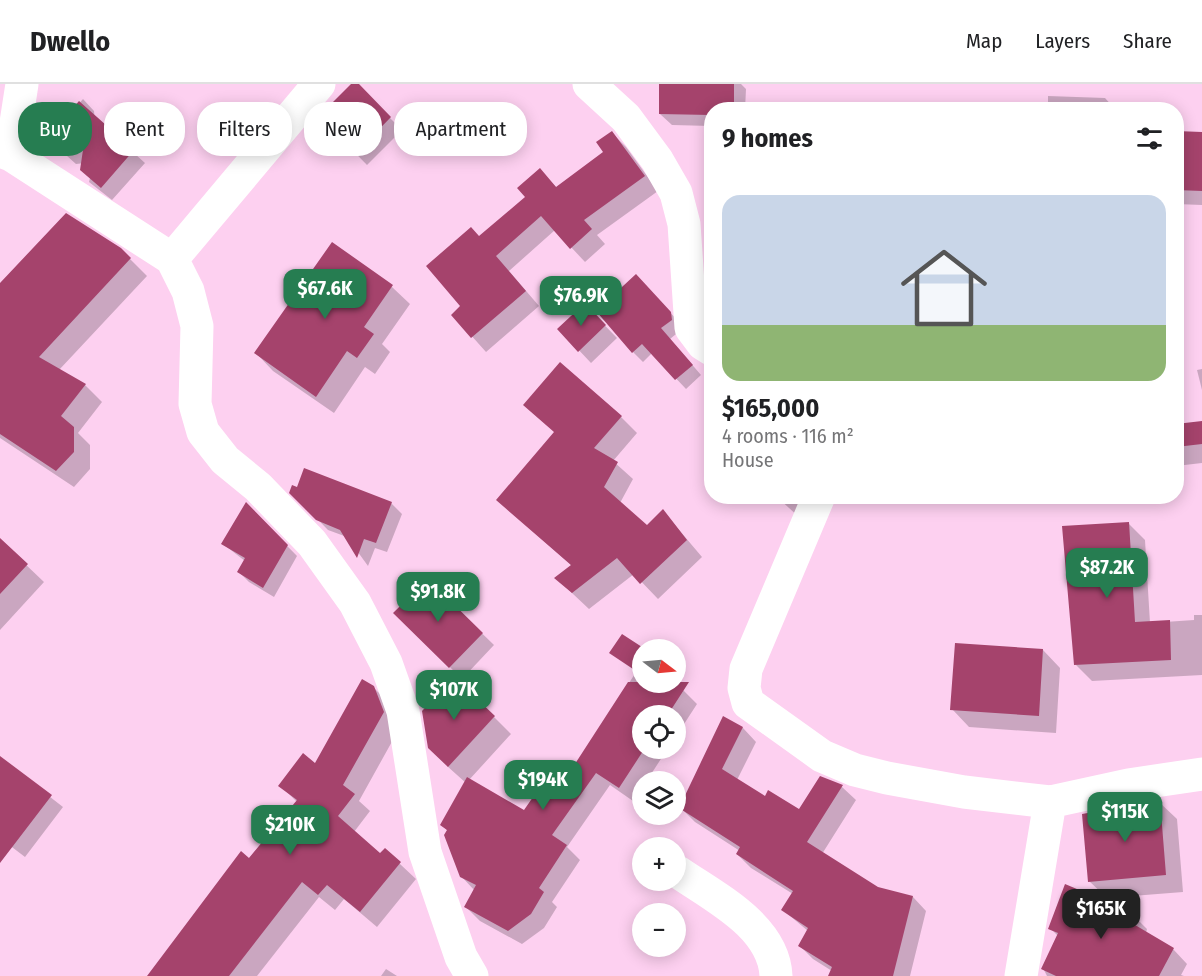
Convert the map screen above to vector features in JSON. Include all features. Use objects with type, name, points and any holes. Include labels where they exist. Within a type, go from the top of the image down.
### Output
[{"type":"street","points":[[22,84],[6,153],[171,259],[188,291],[197,326],[195,404],[203,432],[225,460],[258,487],[312,543],[356,603],[386,663],[403,711],[425,852],[457,946],[472,976]]},
{"type":"street","points":[[171,259],[319,84]]},
{"type":"street","points":[[589,84],[626,118],[657,160],[676,194],[684,224],[691,328],[704,345]]},
{"type":"street","points":[[816,504],[746,669],[744,688],[748,703],[822,756],[855,770],[964,792],[1050,802],[1128,785],[1202,774]]},
{"type":"street","points":[[1021,976],[1050,802]]},
{"type":"street","points":[[686,878],[747,920],[765,942],[776,976]]},
{"type":"building","points":[[351,84],[359,84],[376,102],[333,102]]},
{"type":"building","points":[[659,84],[734,84],[734,102],[704,102],[704,115],[659,114]]},
{"type":"building","points":[[382,108],[391,117],[382,126]]},
{"type":"building","points":[[92,113],[104,123],[104,156],[129,156],[101,188],[80,170],[82,156],[92,156]]},
{"type":"building","points":[[612,131],[645,176],[584,220],[592,229],[570,249],[541,216],[496,256],[526,291],[471,338],[451,315],[460,306],[426,266],[471,227],[479,236],[525,197],[517,188],[540,168],[556,187],[603,152],[596,142]]},
{"type":"building","points":[[1184,131],[1202,132],[1202,191],[1184,190]]},
{"type":"building","points":[[66,213],[121,248],[131,258],[39,357],[86,384],[61,416],[74,427],[74,452],[56,471],[0,434],[0,283]]},
{"type":"building","points":[[332,242],[393,285],[364,327],[374,334],[357,358],[347,351],[316,397],[254,353]]},
{"type":"building","points":[[636,274],[671,312],[672,320],[661,328],[693,365],[675,380],[642,344],[632,353],[596,311]]},
{"type":"building","points":[[585,303],[606,325],[578,352],[557,329]]},
{"type":"building","points":[[560,362],[622,416],[594,448],[618,462],[604,487],[647,525],[663,509],[687,540],[640,584],[617,558],[572,593],[554,578],[571,565],[496,500],[554,432],[523,405]]},
{"type":"building","points":[[1202,421],[1202,444],[1184,446],[1184,423]]},
{"type":"building","points":[[304,468],[392,502],[376,543],[364,539],[357,558],[340,530],[316,520],[289,493],[292,485],[297,487]]},
{"type":"building","points":[[246,502],[288,545],[263,588],[237,572],[245,558],[221,544]]},
{"type":"building","points":[[1129,522],[1135,622],[1170,620],[1171,660],[1074,665],[1062,526]]},
{"type":"building","points":[[0,538],[28,564],[0,594]]},
{"type":"building","points":[[428,579],[483,633],[449,668],[393,613]]},
{"type":"building","points":[[622,634],[632,640],[632,668],[609,653]]},
{"type":"building","points":[[955,643],[1043,649],[1039,716],[950,710]]},
{"type":"building","points":[[454,677],[495,716],[448,767],[428,748],[422,711]]},
{"type":"building","points":[[362,679],[374,686],[384,712],[343,785],[355,794],[338,816],[380,853],[385,848],[401,862],[360,912],[327,885],[318,895],[302,882],[229,976],[147,976],[241,851],[249,858],[297,800],[278,786],[303,753],[315,763]]},
{"type":"building","points":[[628,682],[632,682],[632,693],[682,693],[674,705],[632,705],[632,759],[638,759],[619,788],[596,773],[552,835],[567,845],[539,888],[544,892],[531,914],[508,931],[464,907],[476,885],[460,877],[444,835],[447,830],[440,825],[467,777],[524,810],[554,767],[558,769],[564,761],[573,767]]},
{"type":"building","points":[[723,716],[743,727],[722,769],[765,796],[768,790],[799,809],[820,776],[843,785],[807,842],[878,887],[913,896],[893,976],[828,976],[832,967],[798,946],[808,928],[781,910],[793,891],[736,854],[740,847],[686,812],[686,793]]},
{"type":"building","points":[[0,756],[52,795],[0,863]]},
{"type":"building","points":[[1160,800],[1166,875],[1088,882],[1082,814]]},
{"type":"building","points":[[1065,884],[1134,913],[1130,922],[1174,948],[1159,976],[1056,976],[1041,969],[1058,933],[1048,929]]}]
